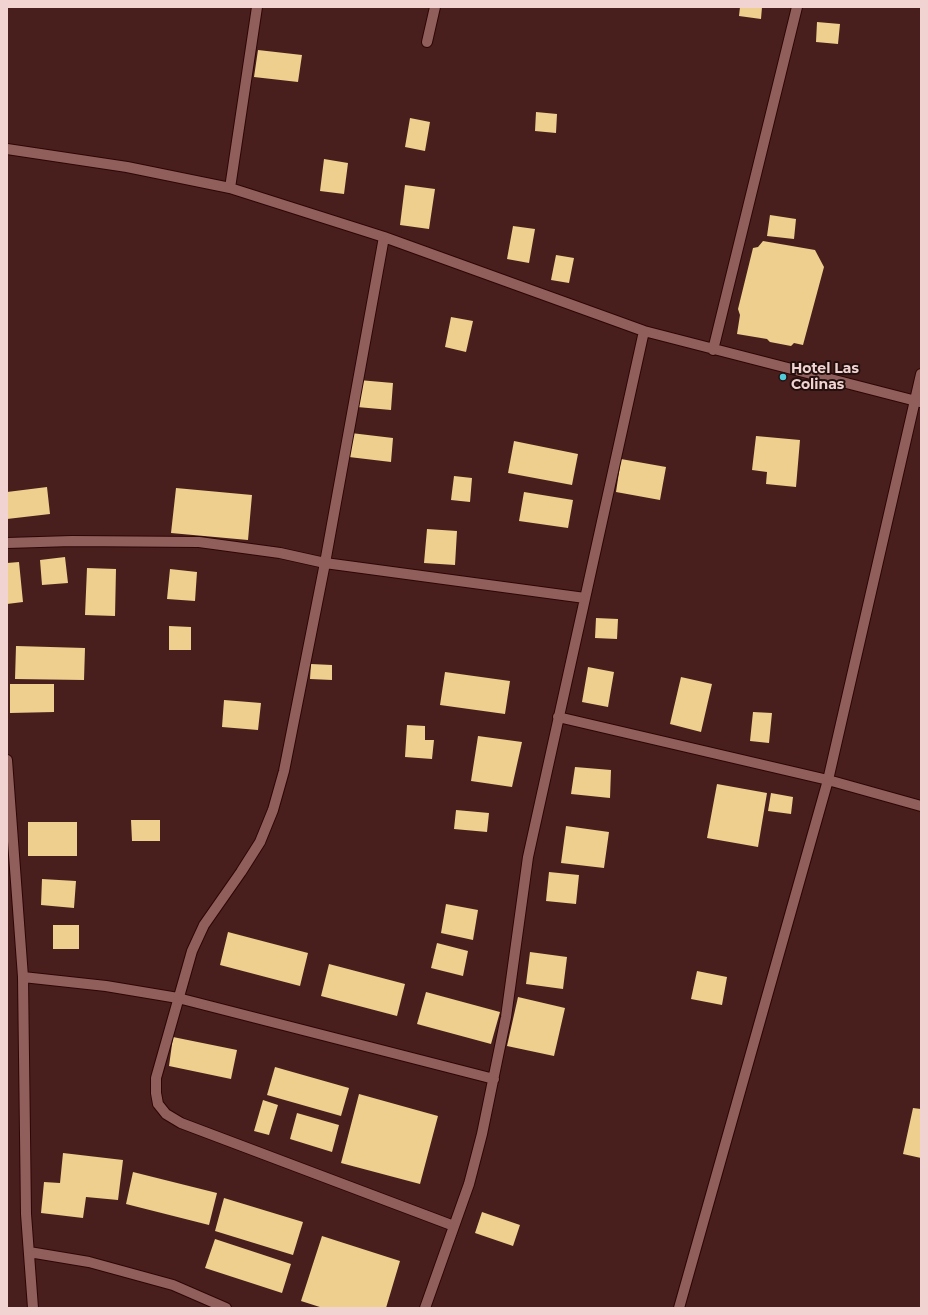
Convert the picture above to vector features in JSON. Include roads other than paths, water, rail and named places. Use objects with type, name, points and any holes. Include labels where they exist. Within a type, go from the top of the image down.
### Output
[{"type":"street","points":[[230,188],[257,7]]},
{"type":"street","points":[[427,42],[434,7]]},
{"type":"street","points":[[713,350],[797,7]]},
{"type":"street","points":[[7,149],[127,167],[230,188],[384,237],[644,331],[918,402]]},
{"type":"street","points":[[384,237],[325,563],[284,771],[273,810],[256,848],[204,925],[192,951],[156,1078],[158,1104],[166,1114],[181,1123],[454,1226]]},
{"type":"street","points":[[425,1308],[469,1184],[482,1134],[494,1079],[515,964],[528,857],[644,331]]},
{"type":"street","points":[[679,1308],[828,780],[918,402],[921,374]]},
{"type":"street","points":[[7,543],[72,541],[199,542],[280,553],[325,563],[585,598]]},
{"type":"street","points":[[558,717],[828,780],[921,806]]},
{"type":"street","points":[[7,760],[23,977],[26,1214],[33,1308]]},
{"type":"street","points":[[23,977],[106,986],[178,998],[494,1079]]},
{"type":"street","points":[[29,1252],[97,1264],[173,1285],[226,1308]]},
{"type":"place","name":"Hotel Las Colinas","points":[[783,377]]}]
